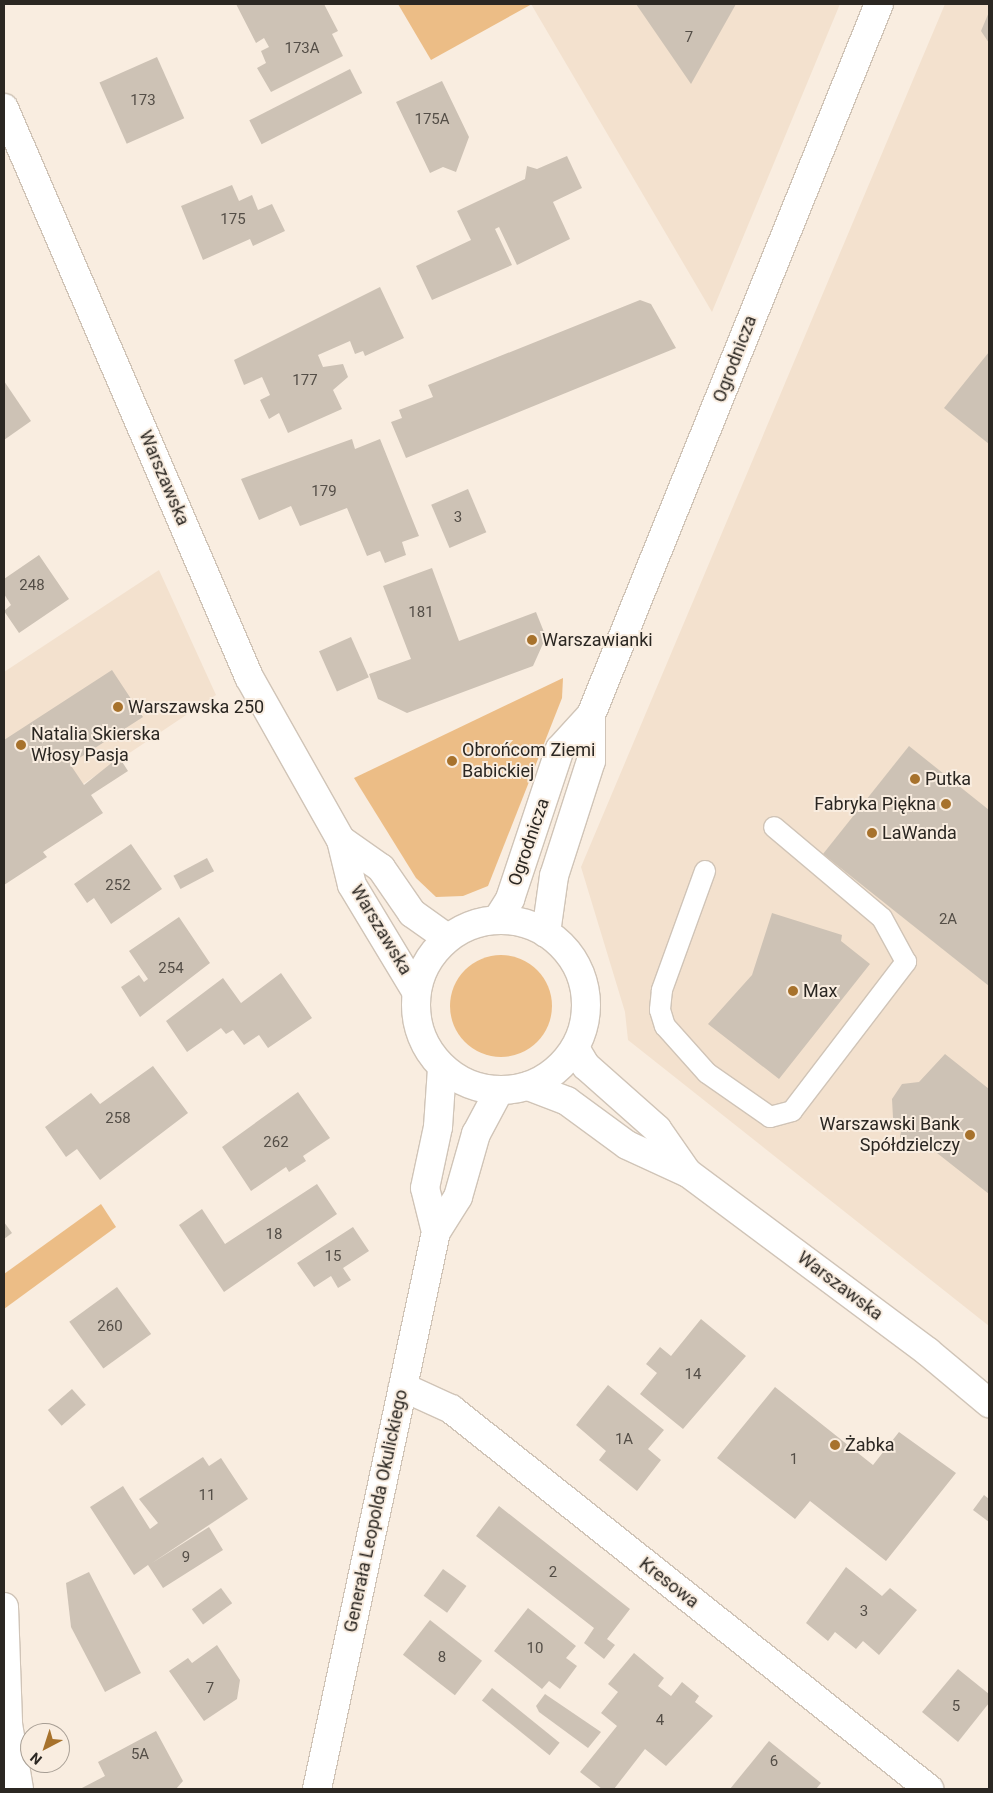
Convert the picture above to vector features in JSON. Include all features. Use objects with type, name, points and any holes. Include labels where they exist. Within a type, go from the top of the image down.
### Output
[{"type":"main road","name":"Ogrodnicza","points":[[497,920],[510,899],[560,749],[591,715],[879,4]]},
{"type":"main road","name":"Warszawska","points":[[4,108],[249,677],[341,840],[352,885],[416,991]]},
{"type":"main road","name":"Ogrodnicza","points":[[546,933],[554,876],[591,761],[591,715]]},
{"type":"main road","name":"Warszawska","points":[[341,840],[381,868],[412,912],[447,938]]},
{"type":"main road","points":[[497,920],[514,921],[546,933],[564,947],[584,985],[586,1007],[575,1048],[555,1071],[528,1086],[498,1091],[468,1084],[442,1068],[420,1032],[416,991],[422,971],[447,938],[480,922],[497,920]]},
{"type":"main road","name":"Warszawska","points":[[575,1048],[586,1066],[657,1129],[688,1172]]},
{"type":"main road","name":"Generała Leopolda Okulickiego","points":[[436,1232],[425,1188],[438,1126],[442,1068]]},
{"type":"main road","name":"Warszawska","points":[[528,1086],[567,1101],[627,1145],[688,1172],[928,1352],[989,1403]]},
{"type":"main road","name":"Generała Leopolda Okulickiego","points":[[317,1789],[436,1232],[458,1198],[476,1134],[498,1091]]},
{"type":"main road","name":"Kresowa","points":[[403,1386],[451,1409],[929,1789]]},
{"type":"main road","points":[[4,1607],[8,1724],[19,1789]]},
{"type":"lane","points":[[705,871],[662,990],[660,1010],[665,1026],[707,1073],[770,1117],[792,1111],[906,962],[882,918],[774,827]]},
{"type":"shaded area","points":[[398,4],[532,4],[431,60]]},
{"type":"shaded area","points":[[531,4],[840,4],[712,312]]},
{"type":"shaded area","points":[[945,4],[989,4],[989,1326],[628,1040],[625,1012],[581,867]]},
{"type":"shaded area","points":[[159,570],[216,695],[4,837],[4,672]]},
{"type":"shaded area","points":[[563,678],[562,698],[488,886],[463,896],[436,897],[416,878],[354,778]]},
{"type":"shaded area","points":[[501,955],[521,958],[530,963],[544,977],[549,986],[552,1006],[549,1026],[544,1035],[530,1049],[521,1054],[501,1057],[481,1054],[472,1049],[458,1035],[453,1026],[450,1006],[453,986],[458,977],[472,963],[481,958]]},
{"type":"shaded area","points":[[101,1204],[116,1227],[4,1309],[4,1274]]},
{"type":"building","points":[[236,4],[324,4],[338,31],[332,34],[343,56],[271,92],[257,68],[266,63],[261,51],[269,47],[264,38],[256,43]]},
{"type":"building","points":[[636,4],[736,4],[691,84]]},
{"type":"building","points":[[989,12],[989,43],[981,31]]},
{"type":"building","points":[[157,57],[184,118],[127,144],[99,83]]},
{"type":"building","points":[[350,69],[362,93],[262,144],[249,120]]},
{"type":"building","points":[[442,81],[469,137],[456,172],[443,167],[430,173],[396,102]]},
{"type":"building","points":[[567,156],[582,188],[553,202],[570,239],[517,265],[499,227],[495,229],[512,265],[432,300],[416,266],[471,240],[457,211],[525,179],[527,166],[537,169]]},
{"type":"building","points":[[232,185],[239,201],[252,195],[258,210],[272,204],[285,231],[253,246],[250,239],[203,260],[181,206]]},
{"type":"building","points":[[380,287],[404,338],[365,356],[363,351],[355,354],[350,341],[318,355],[323,367],[343,364],[348,377],[333,390],[342,409],[288,433],[279,413],[269,419],[260,400],[270,395],[262,377],[244,385],[234,360]]},
{"type":"building","points":[[640,300],[651,304],[676,348],[406,458],[391,422],[402,418],[399,410],[433,397],[428,385]]},
{"type":"building","points":[[989,352],[989,444],[944,408]]},
{"type":"building","points":[[4,381],[31,421],[4,440]]},
{"type":"building","points":[[352,439],[355,449],[380,439],[419,536],[402,542],[406,555],[385,563],[380,551],[367,556],[347,508],[300,526],[291,506],[259,520],[241,479]]},
{"type":"building","points":[[468,489],[486,532],[450,548],[431,505]]},
{"type":"building","points":[[39,555],[69,599],[19,633],[4,611],[11,605],[4,594],[4,579]]},
{"type":"building","points":[[432,568],[459,641],[536,612],[546,637],[533,666],[407,713],[378,699],[369,674],[411,659],[383,586]]},
{"type":"building","points":[[351,637],[369,677],[337,691],[319,651]]},
{"type":"building","points":[[112,670],[143,717],[70,764],[84,785],[119,757],[128,771],[91,795],[103,813],[43,852],[47,857],[4,885],[4,740]]},
{"type":"building","points":[[909,746],[989,810],[989,986],[823,854]]},
{"type":"building","points":[[131,844],[162,889],[111,924],[94,898],[87,903],[74,884]]},
{"type":"building","points":[[207,858],[214,871],[180,889],[173,876]]},
{"type":"building","name":"Max","points":[[772,913],[842,935],[841,941],[870,964],[779,1079],[708,1024],[752,975]]},
{"type":"building","points":[[179,917],[210,963],[140,1017],[121,987],[139,975],[144,982],[148,979],[129,951]]},
{"type":"building","points":[[281,973],[312,1018],[268,1048],[259,1035],[244,1045],[233,1030],[226,1034],[221,1028],[187,1052],[166,1021],[223,978],[241,1003]]},
{"type":"building","points":[[945,1054],[989,1089],[989,1194],[923,1142],[912,1146],[900,1137],[902,1125],[893,1118],[892,1099],[902,1084],[919,1082]]},
{"type":"building","points":[[153,1066],[188,1113],[100,1180],[77,1149],[66,1157],[45,1127],[91,1093],[100,1104]]},
{"type":"building","points":[[298,1092],[330,1138],[303,1156],[306,1161],[289,1172],[286,1167],[251,1191],[222,1147]]},
{"type":"building","points":[[317,1184],[337,1214],[224,1292],[179,1225],[202,1209],[225,1244]]},
{"type":"building","points":[[4,1222],[12,1233],[4,1239]]},
{"type":"building","points":[[353,1227],[369,1251],[343,1268],[351,1280],[338,1288],[331,1276],[314,1287],[297,1263]]},
{"type":"building","points":[[117,1287],[151,1334],[103,1369],[69,1322]]},
{"type":"building","points":[[701,1319],[746,1356],[683,1429],[640,1394],[657,1373],[646,1364],[660,1347],[671,1356]]},
{"type":"building","points":[[608,1385],[664,1430],[648,1449],[661,1460],[637,1491],[599,1460],[606,1451],[576,1425]]},
{"type":"building","points":[[775,1387],[873,1465],[899,1432],[956,1473],[886,1561],[810,1501],[795,1519],[717,1458]]},
{"type":"building","points":[[72,1389],[86,1405],[62,1426],[48,1410]]},
{"type":"building","points":[[203,1457],[209,1466],[221,1458],[248,1499],[152,1563],[209,1527],[223,1550],[163,1588],[148,1565],[134,1575],[90,1507],[123,1486],[150,1529],[158,1523],[139,1499]]},
{"type":"building","points":[[984,1495],[989,1499],[989,1522],[973,1510]]},
{"type":"building","points":[[499,1506],[630,1609],[607,1639],[615,1645],[604,1659],[584,1643],[594,1628],[476,1536]]},
{"type":"building","points":[[846,1567],[882,1596],[890,1588],[917,1610],[879,1655],[863,1641],[856,1649],[835,1632],[828,1641],[806,1623]]},
{"type":"building","points":[[443,1569],[466,1586],[447,1613],[424,1596]]},
{"type":"building","points":[[89,1572],[141,1673],[105,1692],[71,1627],[66,1583]]},
{"type":"building","points":[[221,1588],[232,1603],[203,1625],[192,1609]]},
{"type":"building","points":[[528,1608],[576,1646],[566,1658],[577,1666],[560,1689],[549,1681],[542,1689],[494,1651]]},
{"type":"building","points":[[430,1620],[482,1661],[455,1695],[403,1655]]},
{"type":"building","points":[[217,1645],[240,1680],[237,1699],[204,1721],[169,1671],[188,1658],[192,1663]]},
{"type":"building","points":[[634,1653],[664,1678],[658,1686],[671,1696],[682,1682],[699,1696],[695,1702],[713,1716],[666,1766],[645,1749],[614,1789],[602,1789],[580,1772],[617,1726],[601,1713],[618,1692],[608,1684]]},
{"type":"building","points":[[958,1669],[989,1694],[989,1703],[958,1742],[922,1712]]},
{"type":"building","points":[[492,1688],[560,1743],[550,1755],[482,1700]]},
{"type":"building","points":[[545,1694],[601,1732],[588,1748],[539,1712],[536,1706]]},
{"type":"building","points":[[156,1731],[183,1781],[176,1789],[80,1789],[105,1776],[98,1762]]},
{"type":"building","points":[[769,1741],[821,1783],[816,1789],[730,1789]]},
{"type":"place","name":"Warszawianki","points":[[532,640]]},
{"type":"place","name":"Warszawska 250","points":[[118,707]]},
{"type":"place","name":"Natalia Skierska Włosy Pasja","points":[[21,745]]},
{"type":"place","name":"Obrońcom Ziemi Babickiej","points":[[452,761]]},
{"type":"place","name":"Putka","points":[[915,779]]},
{"type":"place","name":"Fabryka Piękna","points":[[946,804]]},
{"type":"place","name":"LaWanda","points":[[872,833]]},
{"type":"place","name":"Max","points":[[793,991]]},
{"type":"place","name":"Warszawski Bank Spółdzielczy","points":[[970,1135]]},
{"type":"place","name":"Żabka","points":[[835,1445]]}]
